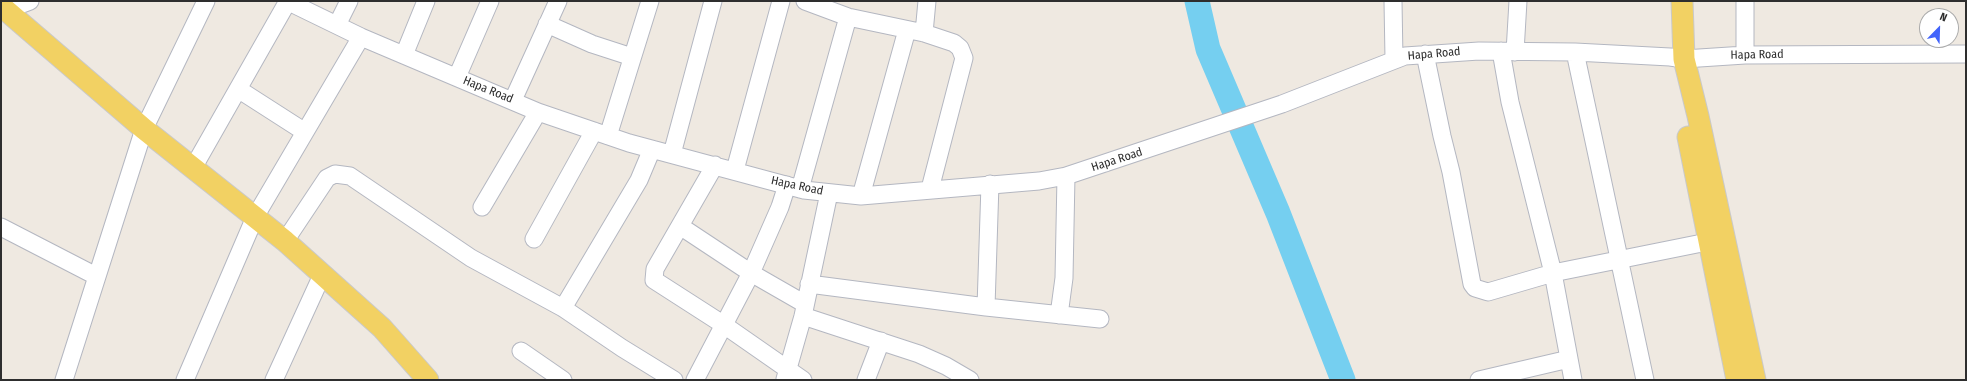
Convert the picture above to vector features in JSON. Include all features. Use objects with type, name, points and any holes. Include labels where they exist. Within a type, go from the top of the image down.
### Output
[{"type":"main road","points":[[1668,1],[1677,58],[1698,116],[1737,380]]},
{"type":"main road","points":[[1677,58],[1682,1]]},
{"type":"main road","points":[[3,9],[144,129],[285,241],[322,276],[382,328],[428,380]]},
{"type":"main road","points":[[1717,240],[1755,380]]},
{"type":"street","points":[[3,9],[30,1]]},
{"type":"street","points":[[64,380],[144,129],[206,1]]},
{"type":"street","points":[[337,25],[349,1]]},
{"type":"street","points":[[404,55],[426,1]]},
{"type":"street","points":[[457,77],[490,1]]},
{"type":"street","points":[[513,100],[558,1]]},
{"type":"street","points":[[534,239],[601,134],[632,57],[650,1]]},
{"type":"street","points":[[672,154],[713,1]]},
{"type":"street","points":[[735,170],[781,1]]},
{"type":"street","points":[[805,1],[848,17],[924,33],[954,43],[960,48],[964,58],[930,189]]},
{"type":"street","points":[[924,33],[926,1]]},
{"type":"street","points":[[1393,1],[1394,59]]},
{"type":"street","points":[[1518,1],[1508,51],[1510,102],[1553,273],[1573,380]]},
{"type":"street","points":[[1745,1],[1745,55]]},
{"type":"street","points":[[193,168],[238,89],[292,2]]},
{"type":"street","name":"Hapa Road","points":[[292,2],[361,37],[513,100],[538,112],[601,134],[652,150],[735,170],[793,187],[829,193],[861,196],[1066,176],[1282,104],[1394,59],[1425,54],[1508,51],[1575,52],[1677,58],[1745,55],[1966,54]]},
{"type":"street","points":[[695,380],[751,273],[780,208],[793,187],[848,17]]},
{"type":"street","points":[[547,24],[592,44],[632,57]]},
{"type":"street","points":[[861,196],[907,30]]},
{"type":"street","points":[[185,380],[255,217],[361,37]]},
{"type":"street","points":[[1575,52],[1645,380]]},
{"type":"street","points":[[1425,54],[1451,172],[1472,284],[1479,290],[1488,292],[1553,273],[1717,240]]},
{"type":"street","points":[[238,89],[304,132]]},
{"type":"street","points":[[482,207],[538,112]]},
{"type":"street","points":[[563,308],[639,180],[652,150]]},
{"type":"street","points":[[715,165],[654,272],[654,280],[724,325],[786,375],[803,380]]},
{"type":"street","points":[[285,241],[327,178],[335,174],[350,176],[471,258],[563,308],[622,348],[674,380]]},
{"type":"street","points":[[1059,314],[1064,278],[1066,176]]},
{"type":"street","points":[[986,307],[990,184]]},
{"type":"street","points":[[786,375],[804,310],[829,193]]},
{"type":"street","points":[[680,226],[804,310],[881,341],[919,354],[946,366],[970,380]]},
{"type":"street","points":[[1,228],[96,276]]},
{"type":"street","points":[[274,380],[322,276]]},
{"type":"street","points":[[809,284],[986,307],[1100,319]]},
{"type":"street","points":[[866,380],[881,341]]},
{"type":"street","points":[[521,351],[563,380]]},
{"type":"street","points":[[1479,380],[1569,359]]},
{"type":"waterway","points":[[1197,1],[1208,49],[1278,213],[1343,380]]}]
